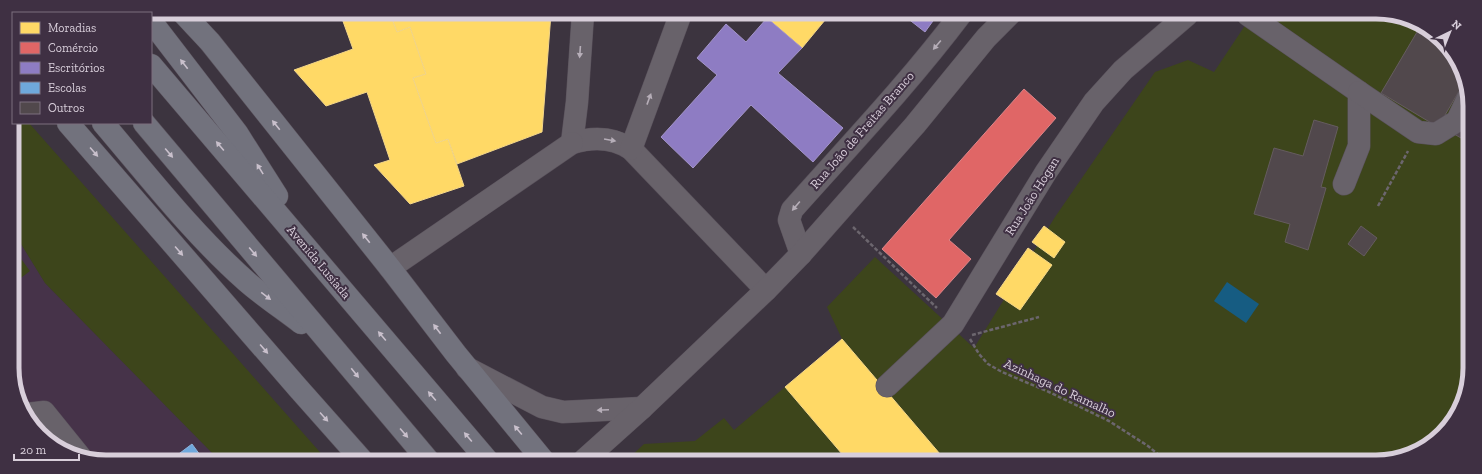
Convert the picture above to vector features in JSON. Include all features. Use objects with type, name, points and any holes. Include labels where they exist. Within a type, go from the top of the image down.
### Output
[{"type":"main road","points":[[189,19],[210,42],[390,268],[467,368],[539,455]]},
{"type":"main road","points":[[196,19],[210,42]]},
{"type":"main road","points":[[152,22],[238,133],[318,261]]},
{"type":"main road","name":"Avenida Lusíada","points":[[152,65],[483,455]]},
{"type":"main road","points":[[69,124],[292,382],[357,455]]},
{"type":"main road","points":[[104,124],[186,222],[247,282],[333,346]]},
{"type":"main road","points":[[145,124],[424,455]]},
{"type":"street","points":[[572,143],[577,102],[583,19]]},
{"type":"street","points":[[632,149],[679,19]]},
{"type":"street","name":"Rua João de Freitas Branco","points":[[801,254],[789,220],[792,210],[944,37],[957,19]]},
{"type":"street","points":[[986,38],[998,19]]},
{"type":"street","points":[[590,455],[642,408],[766,290],[801,254],[915,125],[986,38],[1005,19]]},
{"type":"street","name":"Rua João Hogan","points":[[887,386],[953,324],[1046,172],[1094,102],[1123,70],[1182,19]]},
{"type":"street","points":[[1254,19],[1418,132],[1436,134],[1457,121],[1463,108]]},
{"type":"street","points":[[1344,184],[1359,146],[1359,92]]},
{"type":"street","points":[[390,268],[572,143],[589,139],[606,139],[622,143],[632,149],[766,290]]},
{"type":"street","points":[[467,368],[542,407],[563,412],[642,408]]},
{"type":"street","points":[[32,413],[44,412],[73,448]]},
{"type":"path","points":[[1378,206],[1418,132]]},
{"type":"path","points":[[870,244],[931,302]]},
{"type":"path","name":"Azinhaga do Ramalho","points":[[1038,317],[968,336],[979,354],[988,364],[1002,372],[1049,392],[1109,421],[1148,446],[1159,455]]},
{"type":"shaded area","points":[[19,241],[45,283],[214,455],[106,455],[84,452],[53,437],[37,421],[24,396],[19,374]]},
{"type":"green space","points":[[1249,19],[1376,19],[1398,22],[1414,28],[1430,39],[1430,52],[1443,52],[1448,58],[1458,78],[1463,106],[1463,368],[1460,390],[1445,421],[1433,433],[1414,446],[1398,452],[1382,455],[941,455],[842,339],[827,307],[875,257],[974,348],[1055,217],[1155,72],[1188,60],[1214,72]]},
{"type":"green space","points":[[19,124],[30,124],[322,455],[214,455],[45,283],[19,241]]},
{"type":"green space","points":[[19,256],[30,271],[19,279]]},
{"type":"green space","points":[[785,387],[843,455],[632,455],[644,444],[695,441],[724,418],[734,430]]},
{"type":"water","points":[[1227,282],[1259,304],[1246,323],[1214,301]]},
{"type":"building: Moradias","points":[[342,19],[392,19],[397,32],[410,27],[426,74],[413,78],[436,143],[448,139],[464,186],[410,204],[374,165],[390,160],[367,92],[326,106],[294,70],[353,49]]},
{"type":"building: Moradias","points":[[392,19],[551,19],[542,132],[457,164],[448,139],[436,143],[413,78],[426,74],[410,27],[397,32]]},
{"type":"building: Moradias","points":[[768,19],[826,19],[802,48]]},
{"type":"building: Moradias","points":[[1044,226],[1065,242],[1054,258],[1032,242]]},
{"type":"building: Moradias","points":[[1028,248],[1052,265],[1020,310],[996,294]]},
{"type":"building: Moradias","points":[[842,339],[941,455],[843,455],[785,387]]},
{"type":"building: Comércio","points":[[1024,89],[1056,118],[949,240],[971,259],[936,298],[882,249]]},
{"type":"building: Escritórios","points":[[766,19],[768,19],[802,48],[778,73],[843,128],[813,162],[751,105],[693,168],[661,137],[717,75],[697,58],[726,24],[746,42]]},
{"type":"building: Escritórios","points":[[908,19],[934,19],[925,32]]},
{"type":"building: Escolas","points":[[192,444],[200,455],[177,455]]},
{"type":"building: Outros","points":[[1418,30],[1430,39],[1430,52],[1443,52],[1448,58],[1454,68],[1461,88],[1438,127],[1381,93]]},
{"type":"building: Outros","points":[[1463,119],[1463,139],[1454,134]]},
{"type":"building: Outros","points":[[1314,120],[1338,127],[1321,187],[1326,188],[1308,250],[1285,242],[1290,224],[1254,214],[1274,148],[1303,156]]},
{"type":"building: Outros","points":[[1361,226],[1377,238],[1364,256],[1348,244]]}]
